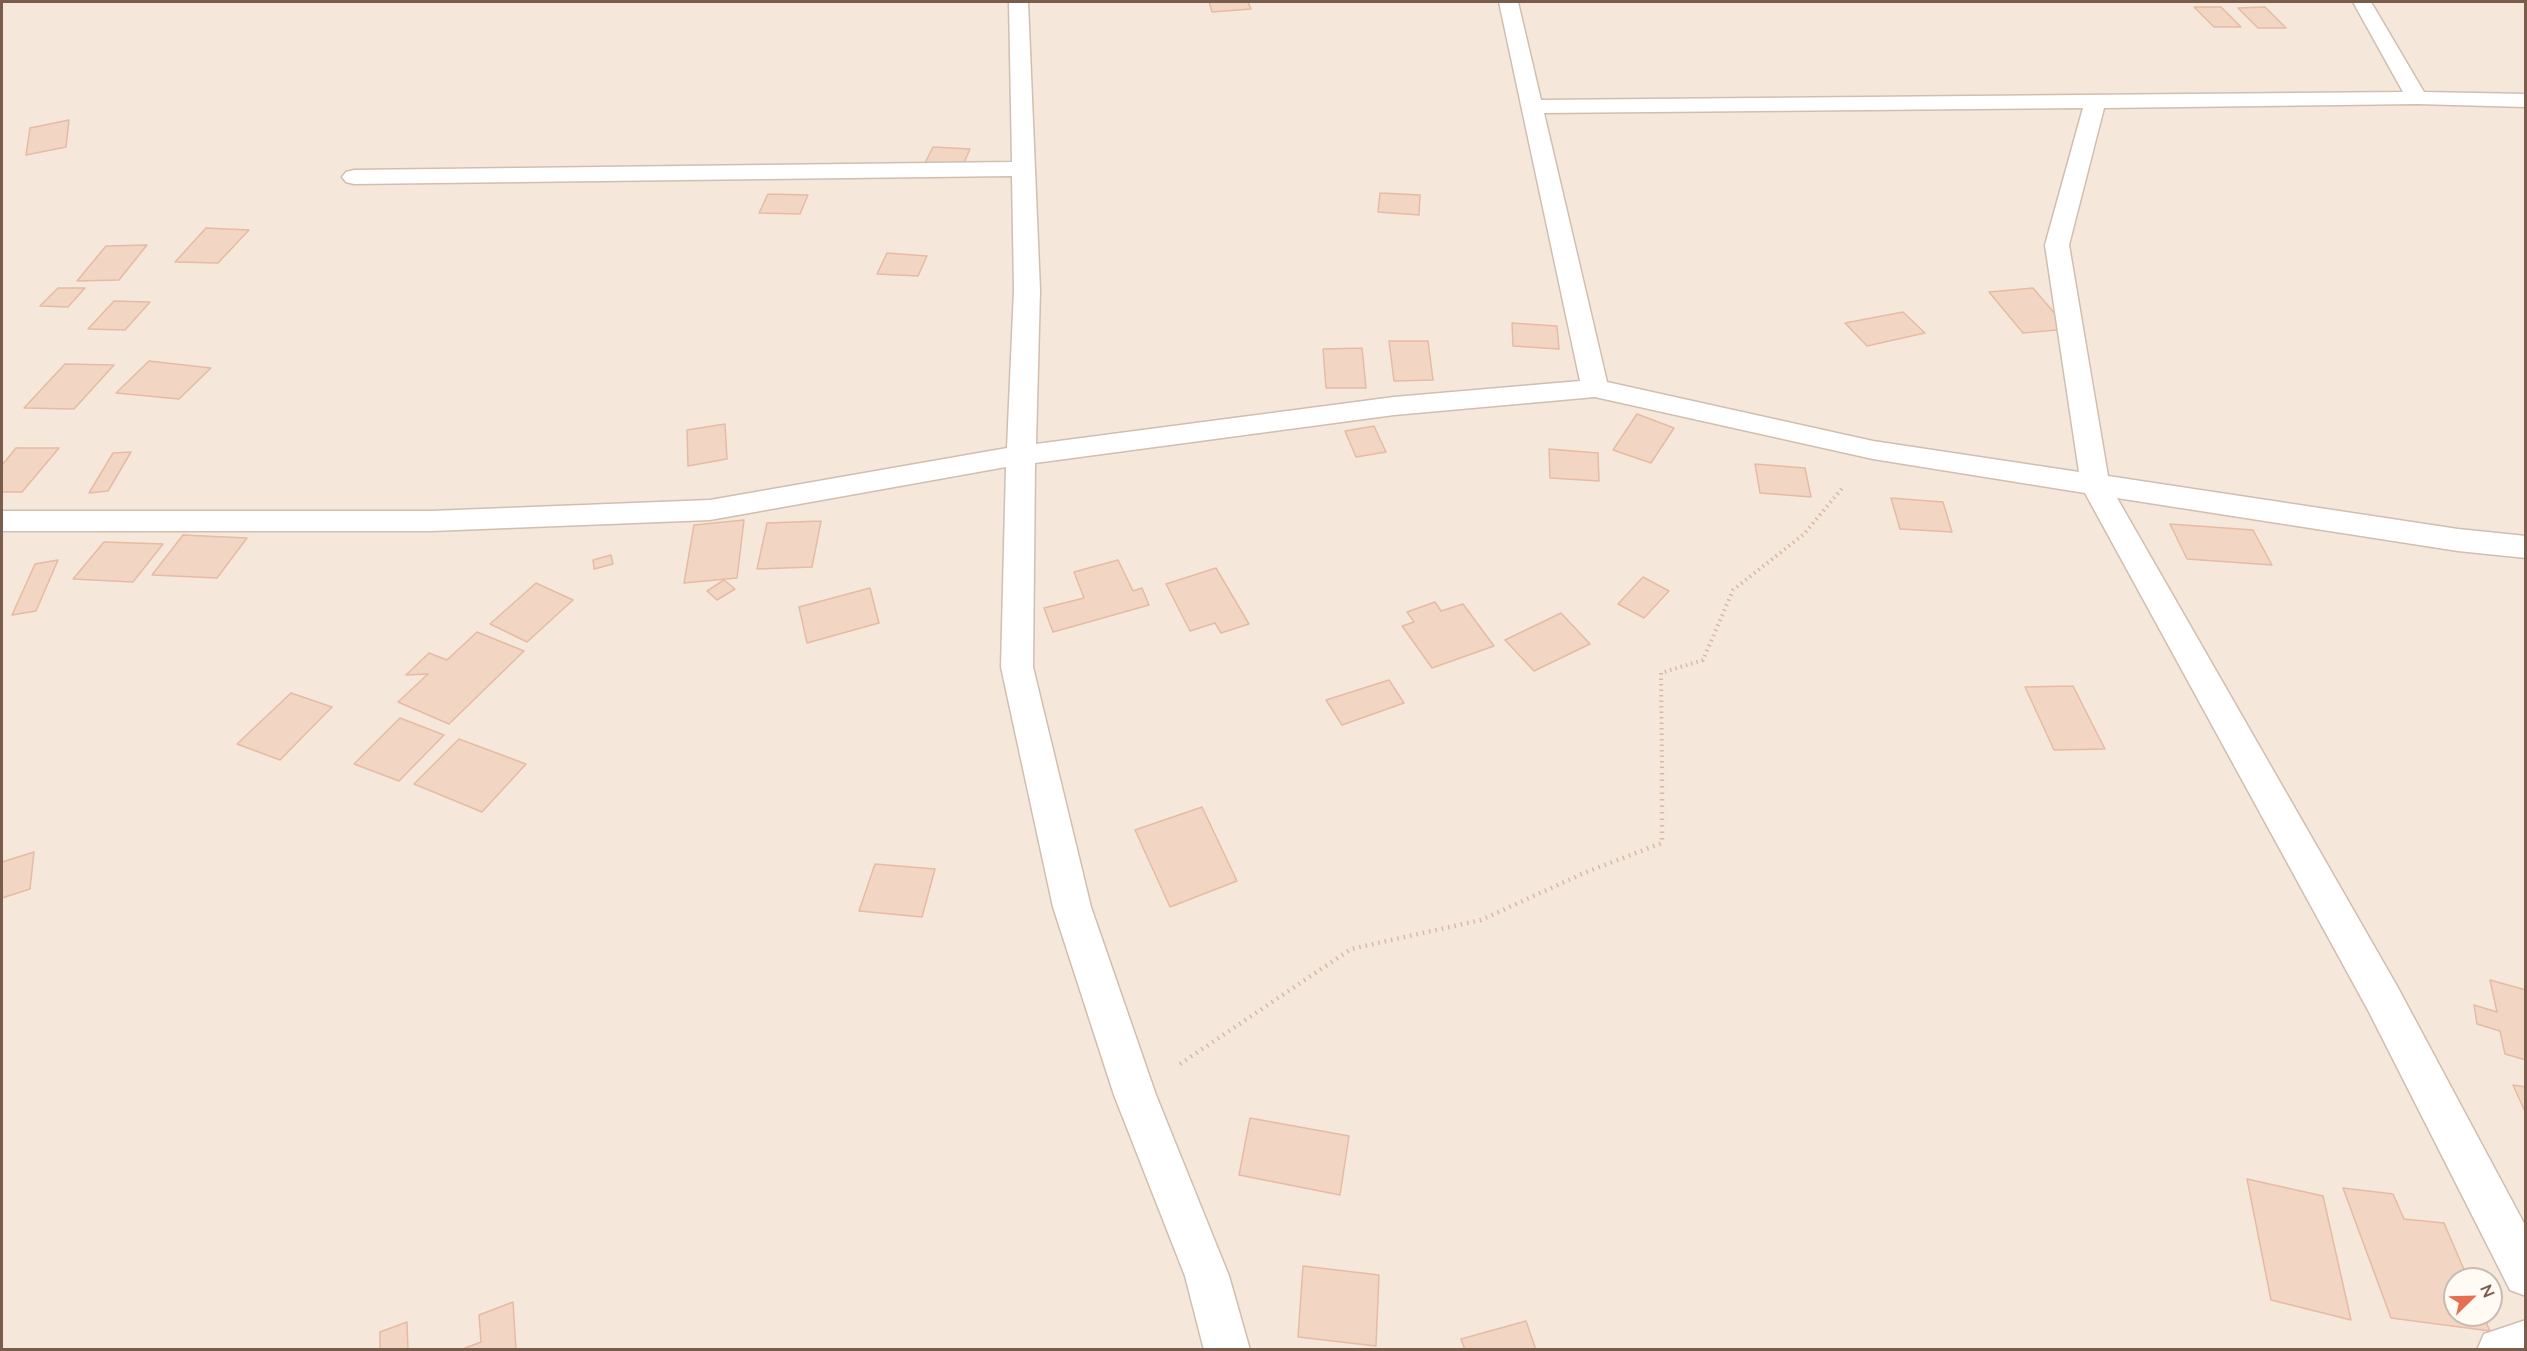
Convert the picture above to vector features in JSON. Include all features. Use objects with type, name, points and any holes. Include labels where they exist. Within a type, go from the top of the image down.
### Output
[{"type":"street","points":[[1018,2],[1027,290],[1017,667],[1072,907],[1135,1095],[1207,1276],[1227,1350]]},
{"type":"street","points":[[1508,2],[1595,388]]},
{"type":"street","points":[[2362,2],[2417,98]]},
{"type":"street","points":[[1532,107],[2417,98],[2526,101]]},
{"type":"street","points":[[2094,102],[2057,245],[2095,484],[2515,1234],[2526,1274]]},
{"type":"street","points":[[354,177],[1023,169]]},
{"type":"street","points":[[2,521],[431,521],[710,510],[1021,455],[1394,406],[1595,388],[1873,450],[2458,540],[2526,547]]},
{"type":"street","points":[[2500,1350],[2526,1343]]},
{"type":"path","points":[[1135,1095],[1351,949],[1482,920],[1584,873],[1662,843],[1661,673],[1703,660],[1733,590],[1804,534],[1873,450]]},
{"type":"shaded area","points":[[2,2],[2525,2],[2525,1349],[2,1350]]},
{"type":"building","points":[[1209,2],[1248,2],[1251,9],[1212,12]]},
{"type":"building","points":[[2194,7],[2221,7],[2241,27],[2214,27]]},
{"type":"building","points":[[2265,7],[2286,28],[2258,28],[2238,8]]},
{"type":"building","points":[[69,120],[66,147],[26,155],[30,128]]},
{"type":"building","points":[[933,147],[970,149],[962,167],[924,165]]},
{"type":"building","points":[[1380,193],[1420,195],[1419,215],[1378,212]]},
{"type":"building","points":[[768,194],[808,195],[800,214],[759,213]]},
{"type":"building","points":[[206,228],[249,230],[218,263],[175,262]]},
{"type":"building","points":[[147,245],[119,280],[77,281],[106,246]]},
{"type":"building","points":[[887,253],[927,256],[918,276],[877,274]]},
{"type":"building","points":[[58,288],[85,288],[68,307],[40,306]]},
{"type":"building","points":[[2033,288],[2068,329],[2023,333],[1989,292]]},
{"type":"building","points":[[114,301],[150,302],[125,330],[88,329]]},
{"type":"building","points":[[1903,312],[1925,333],[1867,346],[1845,323]]},
{"type":"building","points":[[1512,323],[1557,326],[1559,349],[1513,346]]},
{"type":"building","points":[[1389,341],[1428,341],[1433,380],[1394,381]]},
{"type":"building","points":[[1362,348],[1366,388],[1326,388],[1323,349]]},
{"type":"building","points":[[149,361],[211,368],[179,399],[116,393]]},
{"type":"building","points":[[65,364],[114,365],[74,409],[24,408]]},
{"type":"building","points":[[1637,414],[1674,428],[1651,463],[1613,450]]},
{"type":"building","points":[[725,424],[727,459],[688,466],[687,430]]},
{"type":"building","points":[[1374,426],[1386,452],[1356,457],[1345,431]]},
{"type":"building","points":[[16,448],[59,448],[22,492],[2,492],[2,465]]},
{"type":"building","points":[[1549,449],[1598,453],[1599,481],[1550,478]]},
{"type":"building","points":[[131,452],[108,491],[89,493],[113,453]]},
{"type":"building","points":[[1755,464],[1805,468],[1811,497],[1760,493]]},
{"type":"building","points":[[1891,498],[1943,502],[1952,532],[1900,529]]},
{"type":"building","points":[[744,520],[737,578],[684,583],[694,525]]},
{"type":"building","points":[[821,521],[812,567],[757,569],[767,523]]},
{"type":"building","points":[[2170,524],[2253,530],[2272,565],[2187,559]]},
{"type":"building","points":[[183,535],[247,538],[217,578],[152,575]]},
{"type":"building","points":[[104,542],[163,544],[133,582],[73,579]]},
{"type":"building","points":[[611,555],[613,564],[594,569],[593,560]]},
{"type":"building","points":[[58,560],[36,611],[12,615],[35,564]]},
{"type":"building","points":[[1118,560],[1133,591],[1142,588],[1149,605],[1053,632],[1044,608],[1084,598],[1074,572]]},
{"type":"building","points":[[1216,568],[1249,624],[1221,633],[1215,623],[1190,631],[1166,584]]},
{"type":"building","points":[[1643,577],[1669,591],[1644,618],[1618,604]]},
{"type":"building","points":[[724,580],[735,589],[717,600],[707,591]]},
{"type":"building","points":[[536,583],[573,600],[527,642],[490,624]]},
{"type":"building","points":[[870,588],[879,623],[807,643],[799,607]]},
{"type":"building","points":[[1435,602],[1441,611],[1463,604],[1494,646],[1432,668],[1402,626],[1414,622],[1407,612]]},
{"type":"building","points":[[1561,613],[1590,644],[1534,671],[1505,640]]},
{"type":"building","points":[[477,632],[524,651],[449,724],[398,702],[428,674],[406,675],[429,653],[447,660]]},
{"type":"building","points":[[1389,680],[1404,703],[1342,725],[1326,700]]},
{"type":"building","points":[[2073,686],[2105,749],[2054,750],[2025,687]]},
{"type":"building","points":[[291,693],[332,707],[280,760],[237,744]]},
{"type":"building","points":[[400,718],[444,735],[399,781],[354,764]]},
{"type":"building","points":[[459,739],[526,764],[482,812],[414,784]]},
{"type":"building","points":[[1202,807],[1237,881],[1170,907],[1135,830]]},
{"type":"building","points":[[34,852],[30,889],[2,898],[2,862]]},
{"type":"building","points":[[875,864],[935,869],[922,917],[859,911]]},
{"type":"building","points":[[2490,980],[2526,990],[2526,1060],[2505,1054],[2500,1031],[2477,1024],[2474,1005],[2497,1012]]},
{"type":"building","points":[[2513,1085],[2526,1087],[2526,1114]]},
{"type":"building","points":[[1250,1118],[1349,1136],[1340,1195],[1239,1175]]},
{"type":"building","points":[[2247,1179],[2323,1196],[2351,1320],[2271,1300]]},
{"type":"building","points":[[2343,1188],[2393,1194],[2404,1219],[2444,1223],[2463,1267],[2443,1267],[2443,1325],[2391,1318]]},
{"type":"building","points":[[1303,1266],[1379,1275],[1376,1346],[1298,1337]]},
{"type":"building","points":[[513,1302],[516,1350],[460,1350],[481,1342],[479,1315]]},
{"type":"building","points":[[1526,1321],[1536,1350],[1465,1350],[1461,1339]]},
{"type":"building","points":[[407,1322],[408,1350],[380,1350],[380,1332]]},
{"type":"building","points":[[2460,1327],[2488,1327],[2490,1331]]}]
